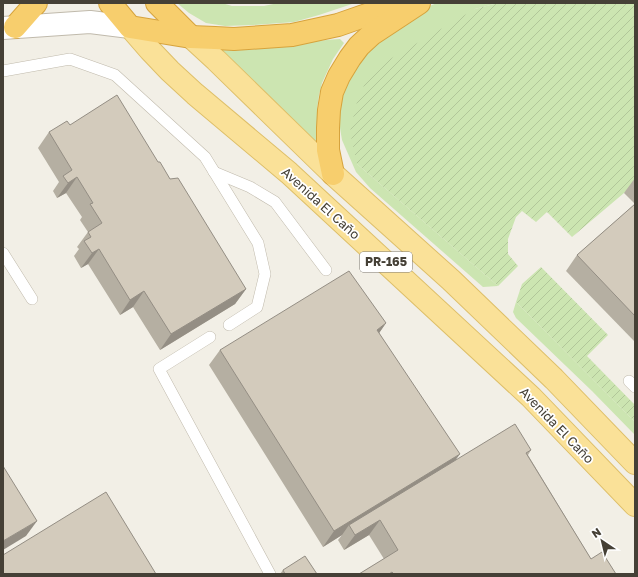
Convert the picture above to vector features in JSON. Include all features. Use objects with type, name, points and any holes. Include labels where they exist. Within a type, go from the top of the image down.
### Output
[{"type":"highway","points":[[9,28],[36,3]]},
{"type":"highway","name":"Avenida El Caño","points":[[110,3],[130,27]]},
{"type":"highway","name":"PR-165","points":[[157,3],[191,37]]},
{"type":"highway","points":[[130,27],[191,37],[234,39],[292,35],[338,25],[401,3]]},
{"type":"highway","points":[[333,174],[328,150],[328,128],[332,92],[338,76],[359,46],[372,34],[419,3]]},
{"type":"main road","name":"Avenida El Caño","points":[[130,27],[170,71],[289,174],[525,391],[635,505]]},
{"type":"main road","name":"PR-165","points":[[191,37],[333,174],[451,280],[554,379],[635,463]]},
{"type":"street","points":[[9,28],[90,22],[130,27]]},
{"type":"lane","points":[[3,71],[70,59],[116,75],[205,157],[258,243],[265,274],[257,307],[229,325]]},
{"type":"lane","points":[[214,172],[250,187],[275,202],[326,270]]},
{"type":"lane","points":[[3,253],[32,299]]},
{"type":"lane","points":[[210,337],[159,369],[270,574]]},
{"type":"green space","points":[[177,3],[222,3],[232,6],[264,6],[278,3],[355,3],[294,22],[225,26],[206,23],[189,13]]},
{"type":"green space","points":[[437,3],[498,3],[475,9],[357,164],[498,286],[483,287],[370,188],[356,172],[342,140],[338,116],[338,101],[356,60],[410,14]]},
{"type":"green space","points":[[498,3],[635,3],[635,182],[572,237],[547,212],[536,222],[522,211],[516,217],[508,239],[508,254],[518,266],[498,286],[357,164],[350,132],[356,105],[365,83],[385,62],[475,9]]},
{"type":"green space","points":[[340,39],[344,43],[333,59],[322,83],[319,95],[317,109],[319,146],[222,50],[266,48]]},
{"type":"green space","points":[[541,267],[608,335],[587,356],[635,405],[635,422],[516,302],[522,284]]},
{"type":"green space","points":[[516,302],[635,422],[635,435],[592,391],[516,318],[513,312]]},
{"type":"building","points":[[117,95],[170,179],[178,178],[246,289],[171,334],[144,291],[130,300],[99,249],[92,253],[84,241],[91,237],[88,232],[102,223],[90,204],[93,203],[77,177],[68,183],[63,176],[72,170],[49,132],[67,121],[70,125]]},
{"type":"building","points":[[635,204],[635,316],[577,255]]},
{"type":"building","points":[[349,271],[386,323],[377,330],[460,454],[334,531],[220,350]]},
{"type":"building","points":[[515,424],[531,450],[526,453],[591,559],[602,552],[616,574],[394,574],[392,572],[389,574],[359,574],[398,550],[380,520],[355,535],[349,525]]},
{"type":"building","points":[[3,466],[37,521],[3,541]]},
{"type":"building","points":[[106,492],[156,574],[3,574],[3,555]]},
{"type":"building","points":[[305,556],[317,574],[285,574],[283,570]]}]
